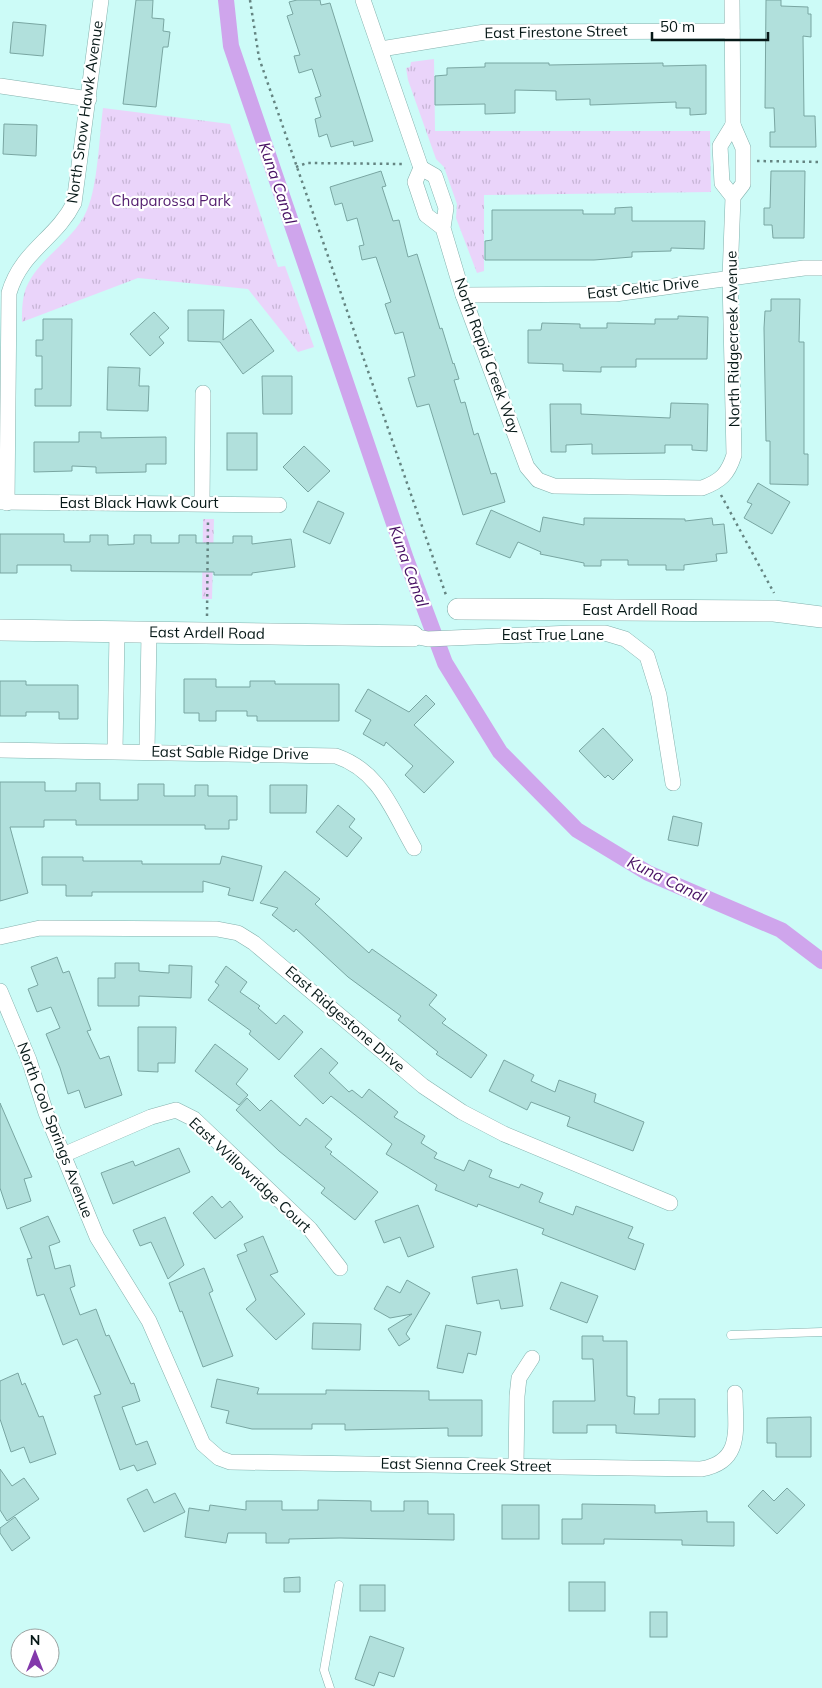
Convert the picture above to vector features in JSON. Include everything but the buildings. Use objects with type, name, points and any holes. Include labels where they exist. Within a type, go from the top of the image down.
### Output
[{"type":"street","name":"North Snow Hawk Avenue","points":[[4,503],[8,293],[14,276],[23,262],[68,215],[74,203],[101,0]]},
{"type":"street","name":"North Rapid Creek Way","points":[[363,0],[381,49],[414,165],[415,182],[426,215],[443,228]]},
{"type":"street","name":"North Ridgecreek Avenue","points":[[538,480],[554,486],[702,488],[723,478],[730,469],[734,455],[730,278],[733,197],[744,184],[743,148],[733,125],[732,0]]},
{"type":"street","name":"East Firestone Street","points":[[381,49],[485,32],[732,32]]},
{"type":"street","points":[[0,86],[89,99]]},
{"type":"street","points":[[733,125],[720,146],[722,183],[733,197]]},
{"type":"street","name":"North Rapid Creek Way","points":[[414,165],[435,176],[446,208],[443,228],[463,295],[527,467],[538,480]]},
{"type":"street","name":"East Celtic Drive","points":[[463,295],[615,294],[804,268],[822,268]]},
{"type":"street","points":[[203,393],[205,509]]},
{"type":"street","name":"East Black Hawk Court","points":[[4,503],[205,509],[279,504]]},
{"type":"street","name":"East Ardell Road","points":[[452,603],[774,611],[822,617]]},
{"type":"street","name":"East Ardell Road","points":[[0,630],[420,637]]},
{"type":"street","points":[[115,751],[116,632]]},
{"type":"street","points":[[147,751],[149,632]]},
{"type":"street","name":"East True Lane","points":[[420,637],[446,638],[572,632],[605,633],[625,639],[646,656],[658,695],[673,783]]},
{"type":"street","name":"East Sable Ridge Drive","points":[[0,750],[321,755],[350,761],[364,769],[375,781],[414,848]]},
{"type":"street","name":"East Ridgestone Drive","points":[[0,937],[40,928],[217,929],[238,933],[270,955],[423,1086],[462,1112],[504,1134],[670,1203]]},
{"type":"street","name":"North Cool Springs Avenue","points":[[0,991],[7,1027],[29,1060],[46,1113],[97,1237],[149,1321],[203,1444],[210,1452]]},
{"type":"street","name":"East Willowridge Court","points":[[64,1155],[151,1117],[176,1110],[194,1119],[303,1223],[340,1268]]},
{"type":"street","points":[[516,1466],[519,1378],[532,1358]]},
{"type":"street","name":"East Sienna Creek Street","points":[[210,1452],[230,1462],[700,1469],[714,1467],[724,1462],[732,1452],[735,1440],[735,1393]]},
{"type":"lane","points":[[730,1335],[822,1332]]},
{"type":"lane","points":[[330,1688],[324,1670],[339,1585]]},
{"type":"path","points":[[250,0],[259,58],[296,167],[452,603]]},
{"type":"path","points":[[743,160],[822,162]]},
{"type":"path","points":[[296,167],[307,162],[414,165]]},
{"type":"path","points":[[721,495],[776,595],[776,601]]},
{"type":"path","points":[[205,509],[207,617]]},
{"type":"green space","points":[[434,59],[435,131],[710,131],[711,192],[484,195],[484,271],[477,273],[456,218],[457,204],[444,167],[436,159],[408,80],[406,68],[410,67],[411,62]]},
{"type":"green space","name":"Chaparossa Park","points":[[103,108],[230,124],[278,267],[285,266],[314,347],[298,352],[248,289],[138,278],[22,322],[24,296],[32,277],[39,267],[74,231],[91,200],[96,174]]},
{"type":"green space","points":[[203,519],[214,519],[212,599],[202,599]]},
{"type":"waterway","name":"Kuna Canal","points":[[226,0],[231,46],[406,559],[445,663],[500,752],[577,830],[648,873],[781,930],[822,961]]}]
